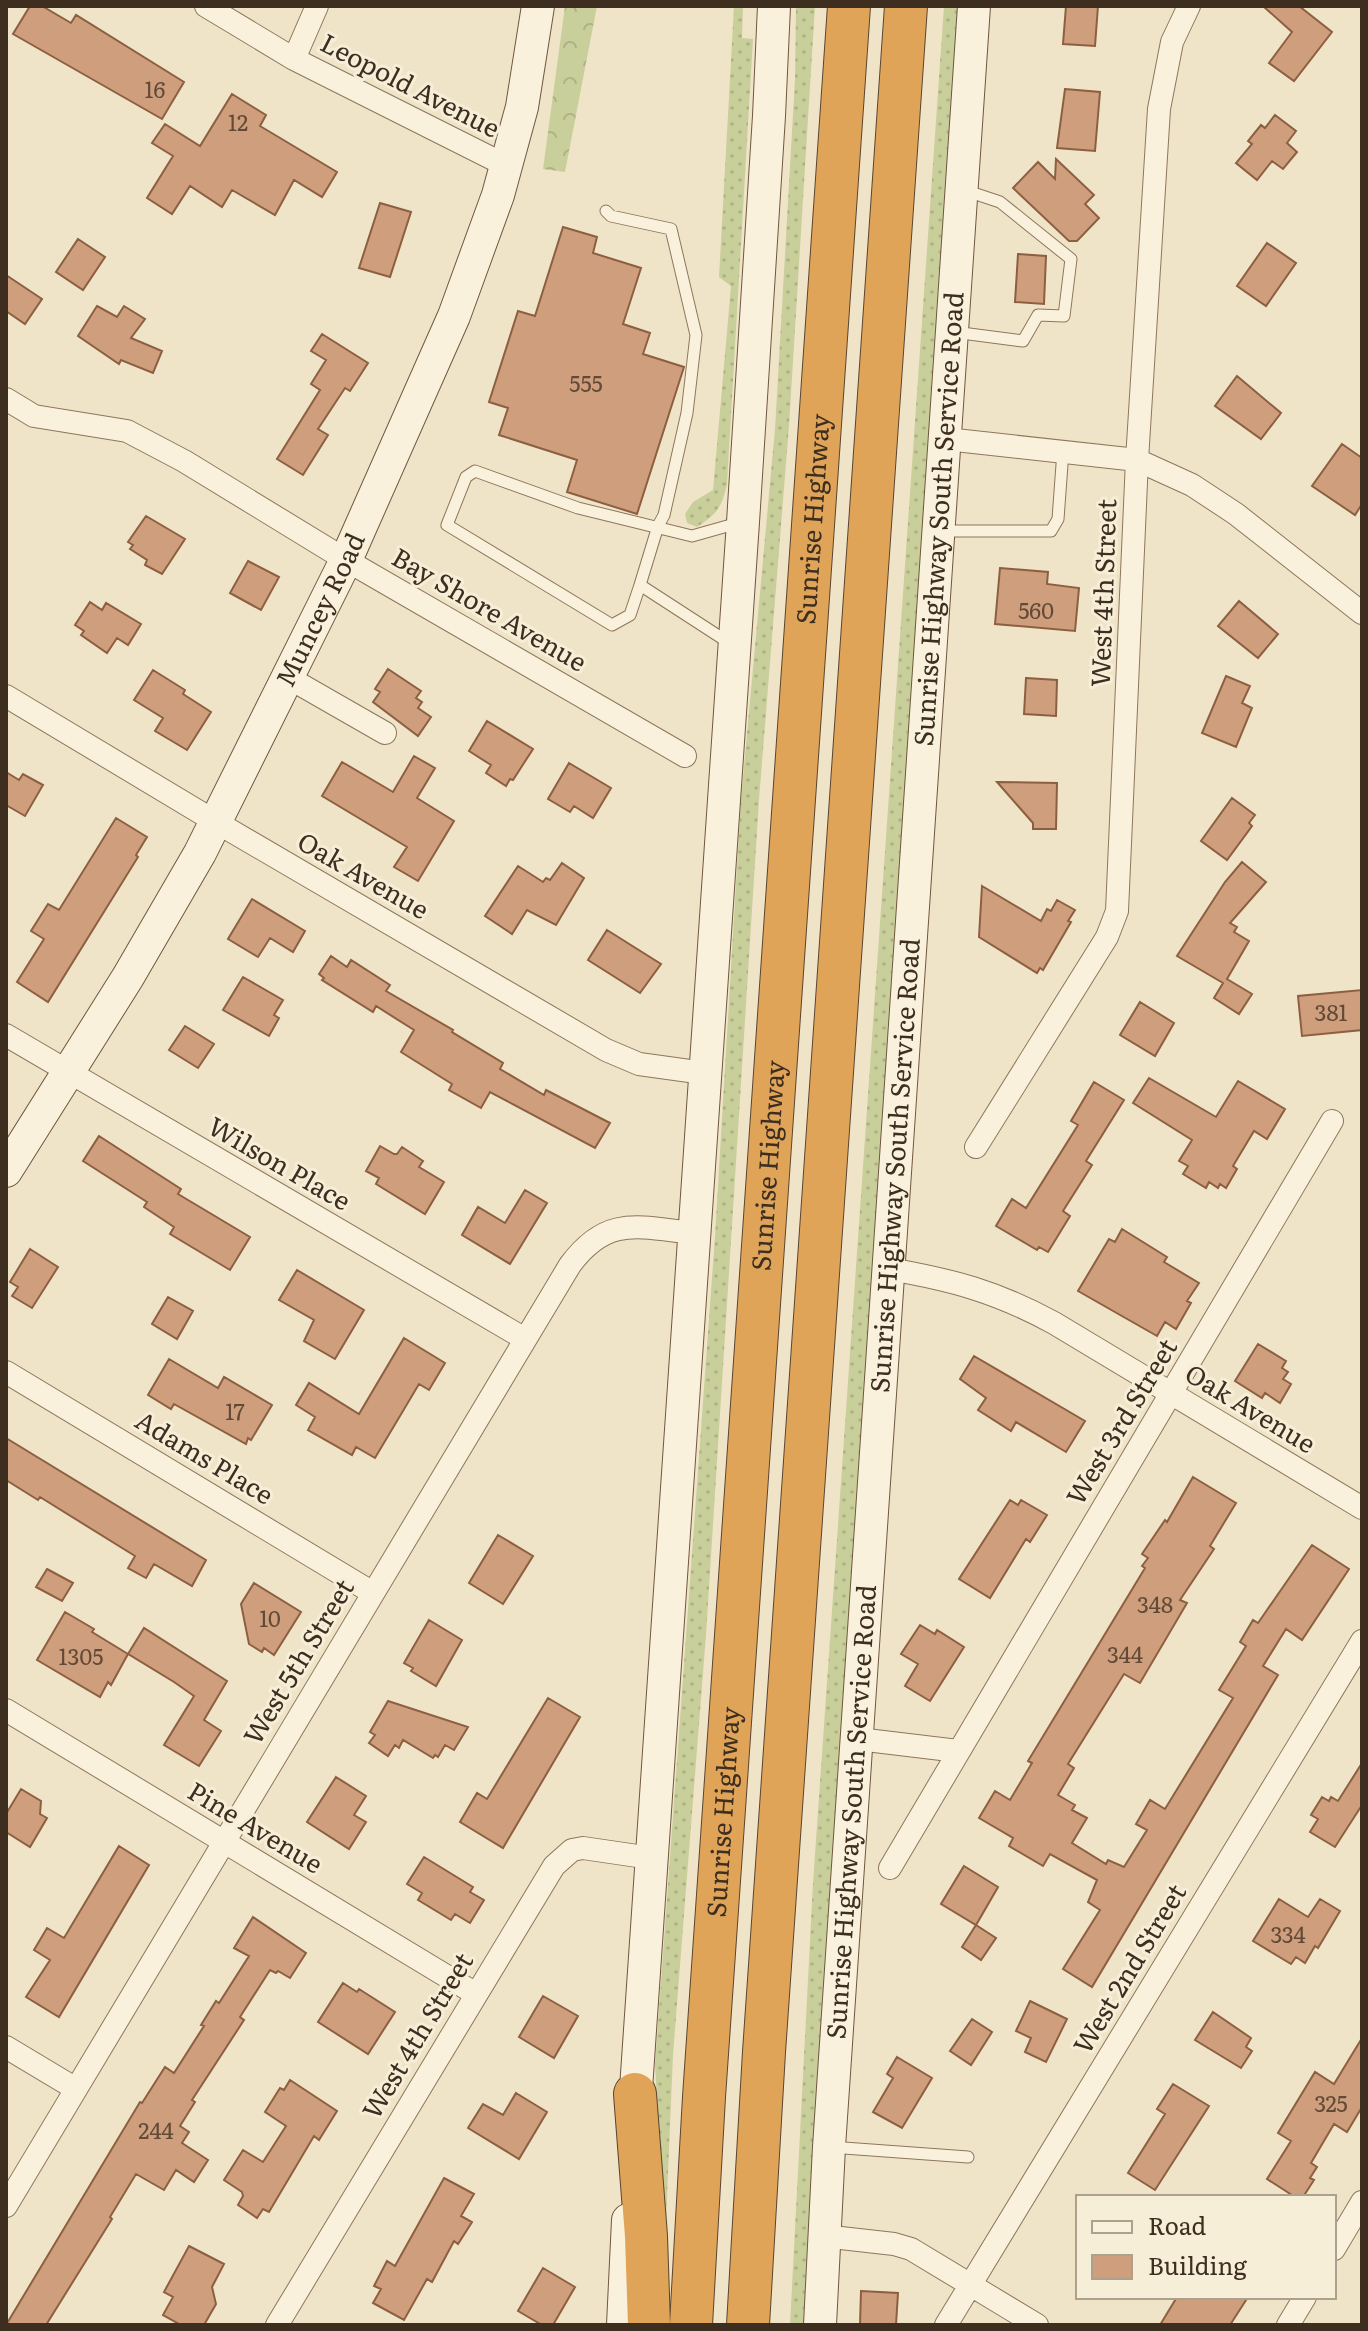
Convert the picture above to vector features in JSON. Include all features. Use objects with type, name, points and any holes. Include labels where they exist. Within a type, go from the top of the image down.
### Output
[{"type":"highway","name":"Sunrise Highway","points":[[691,2325],[704,2097],[849,6]]},
{"type":"highway","points":[[748,2325],[765,2036],[906,6]]},
{"type":"highway","points":[[635,2094],[649,2325]]},
{"type":"main road","name":"Muncey Road","points":[[6,1171],[153,936],[216,822],[346,560],[454,316],[507,166],[529,74],[538,6]]},
{"type":"main road","points":[[623,2325],[635,2094],[743,522],[774,6]]},
{"type":"main road","name":"Sunrise Highway South Service Road","points":[[820,2325],[823,2236],[974,6]]},
{"type":"street","name":"Leopold Avenue","points":[[206,6],[294,59],[507,166]]},
{"type":"street","points":[[294,59],[317,6]]},
{"type":"street","name":"West 4th Street","points":[[976,1147],[1107,937],[1117,911],[1137,460],[1159,109],[1172,42],[1189,6]]},
{"type":"street","name":"Bay Shore Avenue","points":[[6,399],[34,416],[127,431],[184,461],[346,560],[685,756]]},
{"type":"street","points":[[946,439],[1137,460],[1192,485],[1236,514],[1362,613]]},
{"type":"street","points":[[289,678],[385,733]]},
{"type":"street","name":"Oak Avenue","points":[[6,696],[606,1050],[639,1064],[704,1073]]},
{"type":"street","name":"Wilson Place","points":[[6,1035],[525,1339]]},
{"type":"street","name":"West 3rd Street","points":[[890,1868],[1332,1121]]},
{"type":"street","name":"West 5th Street","points":[[6,2206],[570,1265],[598,1235],[623,1228],[694,1233]]},
{"type":"street","name":"Oak Avenue","points":[[889,1269],[960,1282],[1015,1302],[1362,1508]]},
{"type":"street","name":"Adams Place","points":[[6,1372],[373,1593]]},
{"type":"street","name":"West 2nd Street","points":[[946,2325],[1362,1641]]},
{"type":"street","name":"Pine Avenue","points":[[6,1710],[476,1994]]},
{"type":"street","points":[[858,1739],[958,1751]]},
{"type":"street","name":"West 4th Street","points":[[277,2325],[547,1876],[563,1856],[572,1850],[593,1848],[651,1858]]},
{"type":"street","points":[[6,2047],[76,2089]]},
{"type":"street","points":[[1336,2246],[1362,2202]]},
{"type":"street","points":[[823,2236],[894,2244],[911,2249],[1037,2325]]},
{"type":"street","points":[[1288,2325],[1304,2299]]},
{"type":"lane","points":[[954,332],[1023,341],[1038,315],[1064,316],[1071,259],[1000,202],[963,190]]},
{"type":"lane","points":[[606,211],[611,216],[671,229],[696,335],[687,413],[664,515],[658,526],[630,615],[612,625],[447,525],[466,477],[475,471],[578,508],[658,526],[692,536],[743,522]]},
{"type":"lane","points":[[940,531],[1051,531],[1058,519],[1063,451]]},
{"type":"lane","points":[[640,585],[734,646]]},
{"type":"lane","points":[[829,2147],[968,2157]]},
{"type":"green space","points":[[565,6],[597,6],[565,172],[543,169]]},
{"type":"green space","points":[[734,6],[743,6],[742,38],[753,39],[727,484],[718,509],[697,527],[687,523],[685,514],[693,502],[713,490],[731,286],[719,277]]},
{"type":"green space","points":[[796,6],[815,6],[789,426],[759,800],[706,1635],[673,2055],[665,2245],[655,2064],[715,1236],[741,799],[775,429],[795,79]]},
{"type":"green space","points":[[944,6],[958,6],[811,2325],[790,2325],[813,1883]]},
{"type":"building","points":[[30,6],[42,6],[71,23],[76,15],[184,82],[162,119],[13,34]]},
{"type":"building","points":[[1066,6],[1098,6],[1095,46],[1063,44]]},
{"type":"building","points":[[1263,6],[1299,6],[1332,32],[1294,81],[1269,63],[1292,32]]},
{"type":"building","points":[[1065,89],[1100,92],[1095,151],[1057,148]]},
{"type":"building","points":[[232,94],[266,115],[260,126],[337,172],[322,197],[294,180],[275,215],[232,190],[222,207],[190,186],[172,214],[147,198],[173,156],[152,143],[165,124],[200,146]]},
{"type":"building","points":[[1275,115],[1296,131],[1287,143],[1297,152],[1283,169],[1272,161],[1257,180],[1236,163],[1252,144],[1248,141],[1261,125],[1265,128]]},
{"type":"building","points":[[1056,159],[1094,195],[1085,204],[1099,218],[1077,241],[1069,241],[1013,188],[1038,162],[1055,179]]},
{"type":"building","points":[[380,203],[411,212],[390,277],[359,268]]},
{"type":"building","points":[[563,227],[597,237],[593,253],[641,268],[623,324],[650,333],[643,354],[684,367],[637,514],[567,492],[577,460],[499,435],[508,408],[489,402],[518,311],[535,316]]},
{"type":"building","points":[[78,239],[105,257],[83,290],[56,272]]},
{"type":"building","points":[[1267,243],[1296,263],[1266,306],[1237,286]]},
{"type":"building","points":[[1018,254],[1046,256],[1044,304],[1015,302]]},
{"type":"building","points":[[6,275],[42,299],[25,324],[6,311]]},
{"type":"building","points":[[97,306],[117,317],[124,306],[145,319],[131,338],[162,351],[153,373],[121,360],[119,364],[78,336]]},
{"type":"building","points":[[322,334],[368,363],[350,391],[345,388],[318,429],[328,435],[303,475],[277,459],[320,390],[311,384],[326,360],[311,351]]},
{"type":"building","points":[[1237,376],[1281,413],[1261,439],[1215,406]]},
{"type":"building","points":[[1342,444],[1362,458],[1362,504],[1355,515],[1312,486]]},
{"type":"building","points":[[146,516],[185,539],[162,574],[145,565],[147,560],[130,549],[133,545],[128,542]]},
{"type":"building","points":[[248,561],[279,577],[261,610],[230,593]]},
{"type":"building","points":[[1000,568],[1048,572],[1047,584],[1079,588],[1075,631],[995,624]]},
{"type":"building","points":[[1239,601],[1278,634],[1258,658],[1218,626]]},
{"type":"building","points":[[90,602],[102,610],[106,603],[141,624],[128,645],[117,638],[107,653],[81,635],[84,631],[75,625]]},
{"type":"building","points":[[388,669],[421,691],[416,698],[422,702],[418,708],[431,717],[418,736],[373,702],[380,692],[375,689]]},
{"type":"building","points":[[153,670],[185,690],[183,694],[211,712],[187,750],[155,731],[163,718],[134,700]]},
{"type":"building","points":[[1226,676],[1250,686],[1242,703],[1252,708],[1236,747],[1202,733]]},
{"type":"building","points":[[1026,678],[1057,680],[1056,716],[1024,714]]},
{"type":"building","points":[[487,721],[533,749],[506,786],[486,773],[491,765],[469,751]]},
{"type":"building","points":[[414,756],[435,768],[417,798],[454,821],[418,881],[394,867],[407,847],[322,796],[342,762],[393,792]]},
{"type":"building","points":[[569,763],[611,788],[593,818],[574,806],[570,812],[548,799]]},
{"type":"building","points":[[6,772],[19,780],[23,774],[43,785],[25,816],[6,805]]},
{"type":"building","points":[[997,782],[1057,783],[1056,829],[1033,829],[1033,823]]},
{"type":"building","points":[[1232,798],[1255,815],[1249,823],[1252,826],[1227,860],[1201,841]]},
{"type":"building","points":[[116,818],[147,837],[136,855],[138,857],[48,1002],[17,982],[44,939],[31,931],[48,904],[59,910]]},
{"type":"building","points":[[1242,862],[1266,882],[1230,923],[1237,927],[1234,932],[1249,941],[1227,979],[1252,994],[1239,1014],[1214,998],[1223,983],[1177,956],[1225,882]]},
{"type":"building","points":[[562,863],[584,878],[556,925],[527,910],[512,934],[485,916],[518,866],[543,882],[546,878],[550,880]]},
{"type":"building","points":[[982,886],[1041,921],[1047,909],[1051,911],[1057,900],[1075,910],[1043,970],[1040,968],[1037,973],[979,937]]},
{"type":"building","points":[[252,899],[305,931],[293,952],[270,938],[258,957],[228,939]]},
{"type":"building","points":[[607,930],[661,964],[640,993],[588,960]]},
{"type":"building","points":[[331,956],[347,967],[351,960],[390,985],[386,991],[503,1063],[500,1069],[544,1095],[546,1090],[610,1123],[595,1148],[490,1092],[481,1108],[449,1090],[452,1084],[401,1052],[414,1030],[376,1006],[373,1012],[322,980],[324,978],[319,974]]},
{"type":"building","points":[[243,977],[283,1000],[274,1015],[279,1018],[269,1036],[223,1010]]},
{"type":"building","points":[[1362,990],[1362,1030],[1302,1036],[1298,996]]},
{"type":"building","points":[[1140,1002],[1174,1023],[1155,1056],[1120,1035]]},
{"type":"building","points":[[185,1026],[214,1044],[198,1068],[169,1050]]},
{"type":"building","points":[[1149,1078],[1216,1117],[1238,1081],[1285,1109],[1267,1139],[1254,1131],[1233,1166],[1237,1169],[1226,1188],[1220,1184],[1218,1188],[1209,1182],[1206,1188],[1183,1174],[1188,1166],[1179,1161],[1192,1140],[1133,1103]]},
{"type":"building","points":[[1094,1082],[1124,1100],[1086,1161],[1092,1165],[1063,1211],[1070,1216],[1048,1252],[1039,1247],[1037,1250],[996,1226],[1012,1199],[1026,1208],[1078,1125],[1071,1121]]},
{"type":"building","points":[[99,1136],[181,1189],[178,1194],[250,1237],[230,1270],[170,1234],[174,1227],[144,1207],[147,1202],[83,1161]]},
{"type":"building","points":[[380,1146],[394,1154],[402,1147],[423,1161],[419,1167],[444,1182],[425,1214],[376,1184],[379,1178],[366,1171]]},
{"type":"building","points":[[525,1190],[547,1203],[510,1264],[462,1235],[478,1207],[505,1223]]},
{"type":"building","points":[[1122,1229],[1167,1257],[1164,1262],[1199,1283],[1187,1301],[1191,1303],[1176,1329],[1165,1322],[1157,1336],[1078,1291],[1109,1239],[1115,1242]]},
{"type":"building","points":[[30,1249],[58,1267],[32,1308],[12,1296],[18,1287],[10,1282]]},
{"type":"building","points":[[297,1270],[364,1310],[335,1359],[304,1341],[314,1320],[279,1300]]},
{"type":"building","points":[[168,1297],[193,1311],[177,1339],[152,1324]]},
{"type":"building","points":[[404,1338],[445,1363],[429,1390],[419,1384],[375,1458],[356,1447],[352,1455],[308,1430],[315,1417],[296,1405],[309,1383],[359,1414]]},
{"type":"building","points":[[1258,1344],[1286,1361],[1282,1368],[1288,1372],[1283,1379],[1291,1384],[1280,1403],[1265,1393],[1262,1398],[1235,1381]]},
{"type":"building","points":[[974,1356],[1085,1421],[1066,1452],[1016,1422],[1011,1431],[978,1410],[986,1398],[960,1379]]},
{"type":"building","points":[[169,1359],[218,1388],[224,1377],[272,1405],[251,1440],[248,1438],[246,1444],[174,1404],[171,1409],[148,1395]]},
{"type":"building","points":[[6,1438],[206,1560],[192,1586],[154,1564],[146,1578],[128,1568],[135,1556],[40,1497],[38,1500],[6,1480]]},
{"type":"building","points":[[1193,1477],[1236,1503],[1210,1546],[1214,1549],[1180,1600],[1187,1603],[1140,1683],[1124,1674],[1068,1764],[1074,1768],[1058,1795],[1075,1805],[1072,1810],[1087,1818],[1072,1843],[1106,1864],[1108,1860],[1124,1867],[1147,1830],[1136,1824],[1150,1800],[1165,1809],[1233,1698],[1219,1690],[1246,1646],[1240,1642],[1253,1620],[1258,1623],[1312,1545],[1349,1569],[1302,1640],[1286,1629],[1263,1666],[1278,1675],[1092,1987],[1063,1969],[1100,1910],[1088,1902],[1097,1880],[1050,1854],[1043,1866],[1009,1846],[1013,1838],[979,1818],[995,1791],[1010,1800],[1032,1763],[1028,1761],[1145,1568],[1142,1566],[1148,1558],[1142,1554],[1165,1520],[1167,1522]]},
{"type":"building","points":[[1010,1500],[1018,1505],[1021,1500],[1047,1515],[1030,1542],[1026,1539],[990,1598],[959,1579]]},
{"type":"building","points":[[498,1535],[533,1556],[503,1604],[469,1583]]},
{"type":"building","points":[[47,1569],[73,1583],[62,1601],[36,1587]]},
{"type":"building","points":[[254,1583],[301,1612],[274,1655],[249,1644],[241,1604]]},
{"type":"building","points":[[65,1612],[128,1654],[111,1685],[108,1682],[100,1697],[37,1660]]},
{"type":"building","points":[[429,1620],[462,1640],[436,1686],[411,1671],[413,1668],[404,1663]]},
{"type":"building","points":[[920,1625],[935,1634],[937,1630],[964,1647],[930,1701],[905,1686],[918,1664],[901,1654]]},
{"type":"building","points":[[144,1628],[227,1681],[204,1720],[221,1731],[199,1766],[164,1745],[194,1696],[128,1654]]},
{"type":"building","points":[[548,1698],[580,1717],[503,1848],[460,1822],[477,1793],[487,1799]]},
{"type":"building","points":[[388,1701],[468,1727],[454,1750],[445,1745],[438,1757],[435,1755],[433,1758],[403,1740],[399,1748],[395,1745],[388,1756],[369,1743],[375,1735],[370,1732]]},
{"type":"building","points":[[1362,1763],[1362,1805],[1335,1847],[1310,1832],[1318,1819],[1311,1815],[1322,1797],[1338,1801]]},
{"type":"building","points":[[336,1777],[366,1796],[354,1815],[366,1822],[349,1849],[307,1822]]},
{"type":"building","points":[[21,1789],[41,1801],[40,1814],[47,1818],[30,1847],[6,1832],[6,1814]]},
{"type":"building","points":[[119,1846],[149,1865],[59,2017],[26,1997],[50,1960],[34,1950],[47,1928],[64,1938]]},
{"type":"building","points":[[424,1857],[473,1887],[470,1892],[484,1900],[470,1923],[455,1914],[451,1920],[418,1900],[422,1893],[407,1884]]},
{"type":"building","points":[[964,1866],[998,1887],[976,1925],[941,1904]]},
{"type":"building","points":[[1279,1899],[1308,1917],[1320,1899],[1340,1911],[1318,1948],[1315,1946],[1305,1963],[1296,1957],[1291,1964],[1253,1941]]},
{"type":"building","points":[[253,1917],[306,1953],[290,1978],[270,1970],[240,2017],[244,2020],[192,2100],[195,2102],[180,2126],[189,2132],[182,2143],[208,2160],[194,2182],[176,2170],[164,2190],[136,2174],[110,2217],[112,2219],[46,2325],[6,2325],[140,2102],[165,2067],[174,2073],[216,2001],[219,2003],[249,1956],[234,1948]]},
{"type":"building","points":[[976,1925],[996,1938],[981,1960],[962,1947]]},
{"type":"building","points":[[343,1983],[357,1992],[359,1989],[395,2012],[368,2054],[318,2022]]},
{"type":"building","points":[[543,1996],[578,2016],[554,2058],[519,2037]]},
{"type":"building","points":[[1030,2001],[1067,2019],[1046,2062],[1025,2052],[1031,2038],[1016,2031]]},
{"type":"building","points":[[1213,2012],[1251,2038],[1246,2047],[1252,2051],[1241,2068],[1195,2040]]},
{"type":"building","points":[[972,2019],[992,2032],[971,2065],[950,2051]]},
{"type":"building","points":[[1362,2038],[1362,2107],[1347,2132],[1334,2124],[1311,2163],[1317,2167],[1310,2178],[1314,2180],[1304,2195],[1292,2195],[1267,2179],[1291,2141],[1278,2133],[1315,2072],[1334,2084]]},
{"type":"building","points":[[897,2057],[932,2078],[902,2128],[873,2112],[893,2078],[887,2074]]},
{"type":"building","points":[[290,2080],[337,2111],[319,2140],[314,2136],[269,2212],[263,2209],[257,2218],[238,2205],[242,2192],[224,2180],[243,2150],[263,2162],[286,2126],[265,2112],[280,2088],[284,2090]]},
{"type":"building","points":[[1173,2084],[1209,2106],[1155,2190],[1128,2173],[1165,2114],[1157,2109]]},
{"type":"building","points":[[516,2093],[547,2112],[519,2159],[468,2128],[483,2104],[503,2115]]},
{"type":"building","points":[[444,2178],[474,2194],[461,2216],[472,2222],[458,2244],[454,2241],[432,2282],[427,2279],[404,2320],[373,2303],[381,2289],[374,2286],[387,2261],[395,2266]]},
{"type":"building","points":[[189,2246],[224,2264],[212,2287],[216,2304],[204,2325],[181,2325],[163,2315],[173,2297],[164,2292]]},
{"type":"building","points":[[543,2268],[575,2287],[553,2325],[542,2325],[518,2311]]},
{"type":"building","points":[[861,2291],[898,2293],[896,2325],[860,2325]]},
{"type":"building","points":[[1176,2299],[1247,2299],[1230,2325],[1160,2325]]}]
